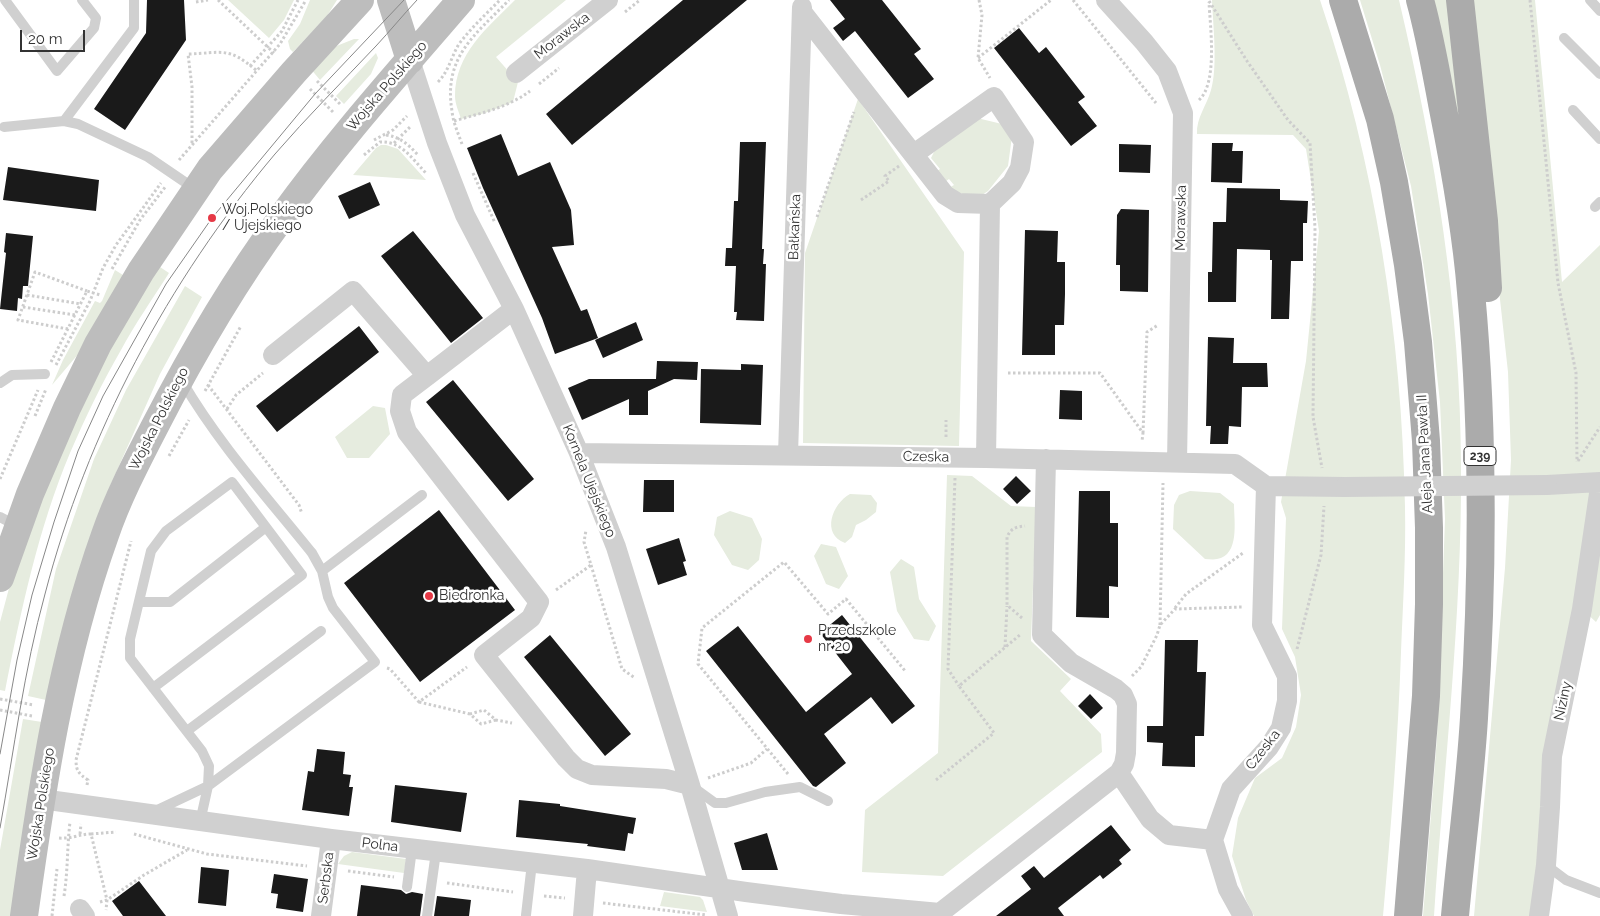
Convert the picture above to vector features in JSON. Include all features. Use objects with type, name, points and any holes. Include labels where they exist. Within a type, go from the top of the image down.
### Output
[{"type":"main road","name":"Aleja Jana Pawła II","points":[[1343,0],[1380,119],[1394,182],[1417,332],[1426,441],[1429,528],[1426,696],[1408,916]]},
{"type":"main road","name":"239","points":[[1420,0],[1430,36],[1454,162],[1471,290],[1478,386],[1481,524],[1474,719],[1455,916]]},
{"type":"main road","points":[[1460,0],[1484,221],[1496,462],[1494,520],[1480,572]]},
{"type":"street","points":[[0,578],[8,522],[85,369],[140,271],[196,189],[229,145],[360,0]]},
{"type":"street","name":"Kornela Ujejskiego","points":[[391,0],[438,143],[465,215],[514,309],[579,453],[616,547],[690,785],[728,916]]},
{"type":"street","name":"Kornela Ujejskiego","points":[[408,0],[410,60]]},
{"type":"street","name":"Wojska Polskiego","points":[[24,916],[52,730],[68,662],[88,588],[103,542],[129,478],[180,378],[234,289],[281,218],[360,130],[410,60],[461,0]]},
{"type":"street","name":"Morawska","points":[[516,73],[608,0]]},
{"type":"street","name":"Morawska","points":[[1106,0],[1167,71],[1183,113],[1172,462]]},
{"type":"street","points":[[802,6],[862,88],[945,195],[958,203],[990,204]]},
{"type":"street","name":"Bałkańska","points":[[788,455],[802,6]]},
{"type":"street","points":[[914,154],[994,97],[1024,142],[1020,168],[1012,183],[990,204],[986,458]]},
{"type":"street","points":[[273,355],[353,291],[427,376]]},
{"type":"street","points":[[514,309],[402,395],[400,411],[407,432],[539,602],[531,618],[484,655],[566,758],[578,769],[592,775],[666,779],[690,785]]},
{"type":"street","name":"Czeska","points":[[579,453],[1046,459],[1235,464],[1266,486],[1262,625],[1287,676],[1287,701],[1281,728],[1269,746],[1231,789],[1213,840]]},
{"type":"street","points":[[938,914],[1119,773],[1124,764],[1127,704],[1124,696],[1116,689],[1070,663],[1036,630],[1044,525],[1046,459]]},
{"type":"street","points":[[1266,486],[1555,485],[1600,482]]},
{"type":"street","name":"Niziny","points":[[1539,916],[1546,865],[1552,756],[1582,609],[1600,487]]},
{"type":"street","points":[[1119,773],[1150,819],[1169,836],[1213,840],[1228,888],[1243,916]]},
{"type":"street","name":"Polna","points":[[41,799],[331,839],[587,869],[720,888],[841,910],[938,914]]},
{"type":"street","name":"Serbska","points":[[321,916],[331,839]]},
{"type":"street","points":[[583,916],[587,869]]},
{"type":"lane","points":[[5,0],[57,71],[94,28],[96,18],[82,0]]},
{"type":"lane","points":[[64,121],[134,28],[134,0]]},
{"type":"lane","points":[[1590,0],[1600,11]]},
{"type":"lane","points":[[1564,38],[1600,74]]},
{"type":"lane","points":[[1573,110],[1600,138]]},
{"type":"lane","points":[[1,126],[64,121],[78,124],[148,157],[196,189]]},
{"type":"lane","points":[[0,383],[12,375],[45,374]]},
{"type":"lane","points":[[148,814],[208,786],[375,662],[333,608],[328,597],[322,571],[312,553],[230,451],[197,406],[180,378]]},
{"type":"lane","points":[[153,688],[302,575],[232,482],[166,531],[151,551],[130,639],[130,658],[153,688],[187,731],[202,751],[210,766],[208,786],[200,822]]},
{"type":"lane","points":[[322,571],[422,495]]},
{"type":"lane","points":[[139,602],[170,602],[266,527]]},
{"type":"lane","points":[[187,731],[321,631]]},
{"type":"lane","points":[[690,785],[715,803],[726,803],[765,792],[800,788],[828,802]]},
{"type":"lane","points":[[407,887],[412,849]]},
{"type":"lane","points":[[427,916],[436,852]]},
{"type":"lane","points":[[526,915],[532,863]]},
{"type":"lane","points":[[1546,865],[1566,880],[1600,893]]},
{"type":"path","points":[[196,2],[208,0]]},
{"type":"path","points":[[218,0],[273,52],[297,69],[360,130],[370,149]]},
{"type":"path","points":[[250,66],[282,31],[298,0]]},
{"type":"path","points":[[257,71],[238,56],[226,51],[188,54],[192,87],[192,144],[257,71],[273,52],[290,30],[306,0]]},
{"type":"path","points":[[460,43],[500,0]]},
{"type":"path","points":[[462,146],[452,113],[450,86],[457,60],[468,43],[510,0]]},
{"type":"path","points":[[979,0],[982,15],[978,58],[996,86],[994,97]]},
{"type":"path","points":[[978,58],[1051,0]]},
{"type":"path","points":[[1073,0],[1162,110]]},
{"type":"path","points":[[1530,0],[1558,283],[1576,373],[1577,462]]},
{"type":"path","points":[[1183,113],[1204,95],[1212,68],[1209,1]]},
{"type":"path","points":[[1209,1],[1247,62],[1288,120],[1310,143],[1315,228],[1313,417],[1335,487],[1300,643],[1287,676]]},
{"type":"path","points":[[297,69],[360,130]]},
{"type":"path","points":[[814,226],[862,88]]},
{"type":"path","points":[[454,121],[485,113],[513,102],[526,93]]},
{"type":"path","points":[[359,160],[380,142],[394,143],[400,146],[432,180]]},
{"type":"path","points":[[861,200],[889,181],[885,176],[914,154]]},
{"type":"path","points":[[472,170],[497,228]]},
{"type":"path","points":[[68,329],[18,320],[34,272],[87,291]]},
{"type":"path","points":[[27,295],[81,304]]},
{"type":"path","points":[[23,307],[75,315]]},
{"type":"path","points":[[1141,461],[1147,332],[1160,324]]},
{"type":"path","points":[[169,457],[242,325]]},
{"type":"path","points":[[227,409],[236,395],[262,375],[273,355]]},
{"type":"path","points":[[987,373],[1100,373],[1143,432]]},
{"type":"path","points":[[208,385],[299,505],[302,515]]},
{"type":"path","points":[[1555,485],[1577,462],[1600,427]]},
{"type":"path","points":[[1116,689],[1141,667],[1157,636],[1160,625],[1164,473],[1172,462]]},
{"type":"path","points":[[936,780],[994,733],[948,669],[955,471]]},
{"type":"path","points":[[1005,648],[1007,537],[1010,530],[1017,527],[1044,525]]},
{"type":"path","points":[[539,602],[591,565],[584,542],[586,528]]},
{"type":"path","points":[[80,834],[88,780],[79,774],[76,769],[76,760],[132,537]]},
{"type":"path","points":[[1160,625],[1186,594],[1265,537]]},
{"type":"path","points":[[800,788],[698,664],[702,628],[784,562],[828,614],[846,599],[906,672]]},
{"type":"path","points":[[959,686],[1005,648],[1036,630],[1006,605]]},
{"type":"path","points":[[1175,609],[1262,606]]},
{"type":"path","points":[[419,702],[484,655]]},
{"type":"path","points":[[375,662],[390,669],[419,702],[470,714],[481,724],[496,720],[544,730]]},
{"type":"path","points":[[470,714],[484,710],[496,720]]},
{"type":"path","points":[[715,803],[705,778],[751,763],[767,749]]},
{"type":"path","points":[[59,846],[59,838],[67,839],[80,834],[91,834],[107,900],[105,916]]},
{"type":"path","points":[[82,912],[107,900],[144,874],[187,850]]},
{"type":"path","points":[[52,916],[58,862]]},
{"type":"shaded area","points":[[228,0],[294,0],[284,20],[269,38]]},
{"type":"shaded area","points":[[310,0],[337,0],[327,16],[293,52],[288,41],[300,24]]},
{"type":"shaded area","points":[[515,0],[566,0],[496,57],[518,82],[513,102],[485,113],[461,119],[455,96],[456,81],[460,67],[474,43]]},
{"type":"shaded area","points":[[1212,0],[1320,0],[1356,124],[1382,251],[1398,379],[1405,507],[1398,718],[1383,916],[1254,916],[1246,900],[1232,856],[1238,818],[1255,778],[1282,758],[1296,727],[1301,695],[1295,657],[1282,629],[1286,518],[1281,502],[1306,361],[1319,231],[1306,149],[1293,135],[1197,134],[1198,122],[1213,81]]},
{"type":"shaded area","points":[[1360,0],[1399,0],[1424,115],[1444,232],[1456,349],[1461,467],[1459,579],[1434,916],[1423,916],[1437,738],[1445,519],[1440,402],[1428,294],[1411,186],[1380,65]]},
{"type":"shaded area","points":[[1427,0],[1448,0],[1469,197]]},
{"type":"shaded area","points":[[1467,0],[1535,0],[1562,282],[1600,245],[1600,615],[1596,622],[1583,610],[1531,916],[1474,916],[1505,568],[1511,460],[1508,372]]},
{"type":"shaded area","points":[[354,39],[359,39],[320,80],[310,68],[329,49]]},
{"type":"shaded area","points":[[376,53],[378,58],[371,74],[344,104],[336,96]]},
{"type":"shaded area","points":[[858,99],[964,252],[959,446],[803,443],[805,253]]},
{"type":"shaded area","points":[[977,118],[1002,124],[1012,136],[1008,166],[988,191],[982,195],[966,195],[947,189],[954,185],[949,179],[942,184],[934,173],[940,169],[931,158],[934,152]]},
{"type":"shaded area","points":[[381,145],[398,149],[426,180],[353,175],[376,148]]},
{"type":"shaded area","points":[[157,265],[169,273],[107,375],[70,453],[59,482],[32,570],[5,691],[0,690],[0,622],[16,562],[97,369]]},
{"type":"shaded area","points":[[115,270],[123,275],[80,352],[52,385],[63,360],[95,301],[100,303],[102,301]]},
{"type":"shaded area","points":[[185,286],[202,297],[160,374],[106,495],[46,700],[28,696],[56,569],[94,459],[126,390]]},
{"type":"shaded area","points":[[373,406],[385,408],[390,434],[369,458],[347,458],[335,437]]},
{"type":"shaded area","points":[[947,475],[972,476],[1011,506],[1036,507],[1031,641],[1071,679],[1060,691],[1101,734],[1102,752],[943,876],[862,872],[865,810],[938,753]]},
{"type":"shaded area","points":[[1190,491],[1220,493],[1234,504],[1234,536],[1229,551],[1224,556],[1216,559],[1205,559],[1173,529],[1174,505],[1179,495]]},
{"type":"shaded area","points":[[850,494],[871,495],[877,503],[876,512],[856,525],[852,537],[845,543],[833,533],[831,526],[834,512],[838,505]]},
{"type":"shaded area","points":[[730,511],[752,518],[762,539],[759,560],[748,570],[732,565],[714,535],[717,517]]},
{"type":"shaded area","points":[[821,544],[836,547],[848,576],[839,589],[826,584],[814,556]]},
{"type":"shaded area","points":[[901,559],[914,567],[919,599],[936,626],[929,641],[914,639],[897,611],[890,572]]},
{"type":"shaded area","points":[[23,719],[42,722],[11,916],[0,916],[0,850]]},
{"type":"shaded area","points":[[352,852],[406,859],[404,873],[338,864],[344,856]]},
{"type":"shaded area","points":[[664,892],[700,897],[707,912],[660,906]]},
{"type":"building","points":[[147,0],[184,0],[186,40],[125,130],[94,109],[146,33]]},
{"type":"building","points":[[683,0],[747,0],[572,145],[546,114]]},
{"type":"building","points":[[830,0],[882,0],[921,49],[914,54],[934,79],[908,98],[855,31],[843,41],[833,28],[845,19]]},
{"type":"building","points":[[1019,28],[1039,53],[1046,47],[1085,97],[1078,102],[1097,126],[1071,146],[994,48]]},
{"type":"building","points":[[501,134],[518,176],[550,162],[571,210],[574,245],[552,247],[581,311],[587,309],[598,338],[555,354],[542,318],[483,188],[467,148]]},
{"type":"building","points":[[740,142],[766,142],[762,249],[764,249],[763,264],[766,264],[764,321],[736,320],[737,312],[734,312],[736,266],[725,266],[726,248],[732,248],[734,201],[738,201]]},
{"type":"building","points":[[1212,143],[1233,143],[1232,151],[1243,151],[1242,183],[1211,182]]},
{"type":"building","points":[[1119,144],[1151,145],[1150,173],[1119,172]]},
{"type":"building","points":[[8,167],[99,180],[96,211],[3,200]]},
{"type":"building","points":[[370,182],[380,205],[349,219],[338,196]]},
{"type":"building","points":[[1227,188],[1280,189],[1280,200],[1308,201],[1307,223],[1303,223],[1303,261],[1291,261],[1289,319],[1271,319],[1272,260],[1270,260],[1270,250],[1237,249],[1236,302],[1208,302],[1208,272],[1212,272],[1213,222],[1226,222]]},
{"type":"building","points":[[1121,209],[1149,210],[1148,292],[1120,291],[1120,265],[1116,265],[1117,215]]},
{"type":"building","points":[[1025,230],[1058,231],[1057,262],[1065,262],[1065,294],[1064,325],[1055,325],[1055,355],[1022,355]]},
{"type":"building","points":[[413,231],[483,318],[451,343],[381,256]]},
{"type":"building","points":[[6,233],[33,236],[28,286],[23,286],[22,299],[18,298],[17,311],[0,309],[6,253],[4,252]]},
{"type":"building","points":[[636,322],[643,340],[603,358],[595,340]]},
{"type":"building","points":[[359,326],[379,352],[277,432],[256,406]]},
{"type":"building","points":[[1208,337],[1234,338],[1233,363],[1267,363],[1268,387],[1242,387],[1241,427],[1229,426],[1228,444],[1210,444],[1211,426],[1206,426]]},
{"type":"building","points":[[657,361],[698,362],[697,380],[674,379],[648,391],[648,415],[629,415],[629,399],[582,420],[568,388],[589,379],[656,379]]},
{"type":"building","points":[[741,364],[763,365],[761,425],[700,423],[701,369],[741,370]]},
{"type":"building","points":[[453,380],[534,479],[508,501],[426,402]]},
{"type":"building","points":[[1060,390],[1082,391],[1082,420],[1059,419]]},
{"type":"building","points":[[1016,476],[1031,491],[1017,504],[1003,489]]},
{"type":"building","points":[[644,480],[674,480],[674,512],[643,512]]},
{"type":"building","points":[[1079,491],[1110,491],[1110,523],[1118,523],[1118,587],[1109,586],[1109,618],[1076,617]]},
{"type":"building","name":"Biedronka","points":[[439,510],[515,610],[420,682],[344,583]]},
{"type":"building","points":[[679,538],[686,561],[683,562],[687,575],[658,585],[646,549]]},
{"type":"building","points":[[842,615],[915,706],[892,724],[871,697],[824,734],[846,763],[816,787],[813,786],[706,651],[738,626],[806,712],[852,674],[820,633]]},
{"type":"building","points":[[550,635],[631,734],[605,756],[524,657]]},
{"type":"building","points":[[1165,640],[1198,640],[1197,672],[1206,672],[1204,736],[1195,736],[1195,767],[1162,766],[1163,743],[1147,742],[1147,726],[1163,726]]},
{"type":"building","points":[[1090,694],[1103,708],[1091,719],[1078,706]]},
{"type":"building","points":[[317,749],[345,752],[343,774],[351,775],[349,787],[353,787],[349,816],[302,810],[308,771],[314,772]]},
{"type":"building","points":[[395,785],[467,793],[461,832],[391,822]]},
{"type":"building","points":[[519,800],[560,804],[560,806],[636,818],[633,834],[628,833],[625,851],[587,846],[588,844],[516,837]]},
{"type":"building","points":[[1111,825],[1131,850],[1119,860],[1122,864],[1103,879],[1100,875],[1058,908],[1064,916],[996,916],[1031,889],[1021,876],[1034,866],[1044,878]]},
{"type":"building","points":[[767,833],[778,870],[742,870],[734,843]]},
{"type":"building","points":[[201,867],[229,870],[226,906],[198,903]]},
{"type":"building","points":[[274,874],[308,879],[303,912],[276,908],[278,894],[271,893]]},
{"type":"building","points":[[139,881],[166,916],[123,916],[112,901]]},
{"type":"building","points":[[361,885],[401,890],[406,894],[412,892],[423,894],[420,916],[357,916]]},
{"type":"building","points":[[437,896],[471,900],[469,916],[434,916]]},
{"type":"tram line","points":[[0,754],[17,660],[32,595],[78,451],[103,396],[166,284],[212,218],[315,94],[404,0]]},
{"type":"tram line","points":[[0,828],[25,681],[45,594],[63,534],[84,475],[108,418],[136,361],[166,307],[236,203],[287,140],[417,0]]},
{"type":"place","name":"Woj.Polskiego / Ujejskiego","points":[[212,218]]},
{"type":"place","name":"Biedronka","points":[[429,596]]},
{"type":"place","name":"Przedszkole nr 20","points":[[808,639]]}]
